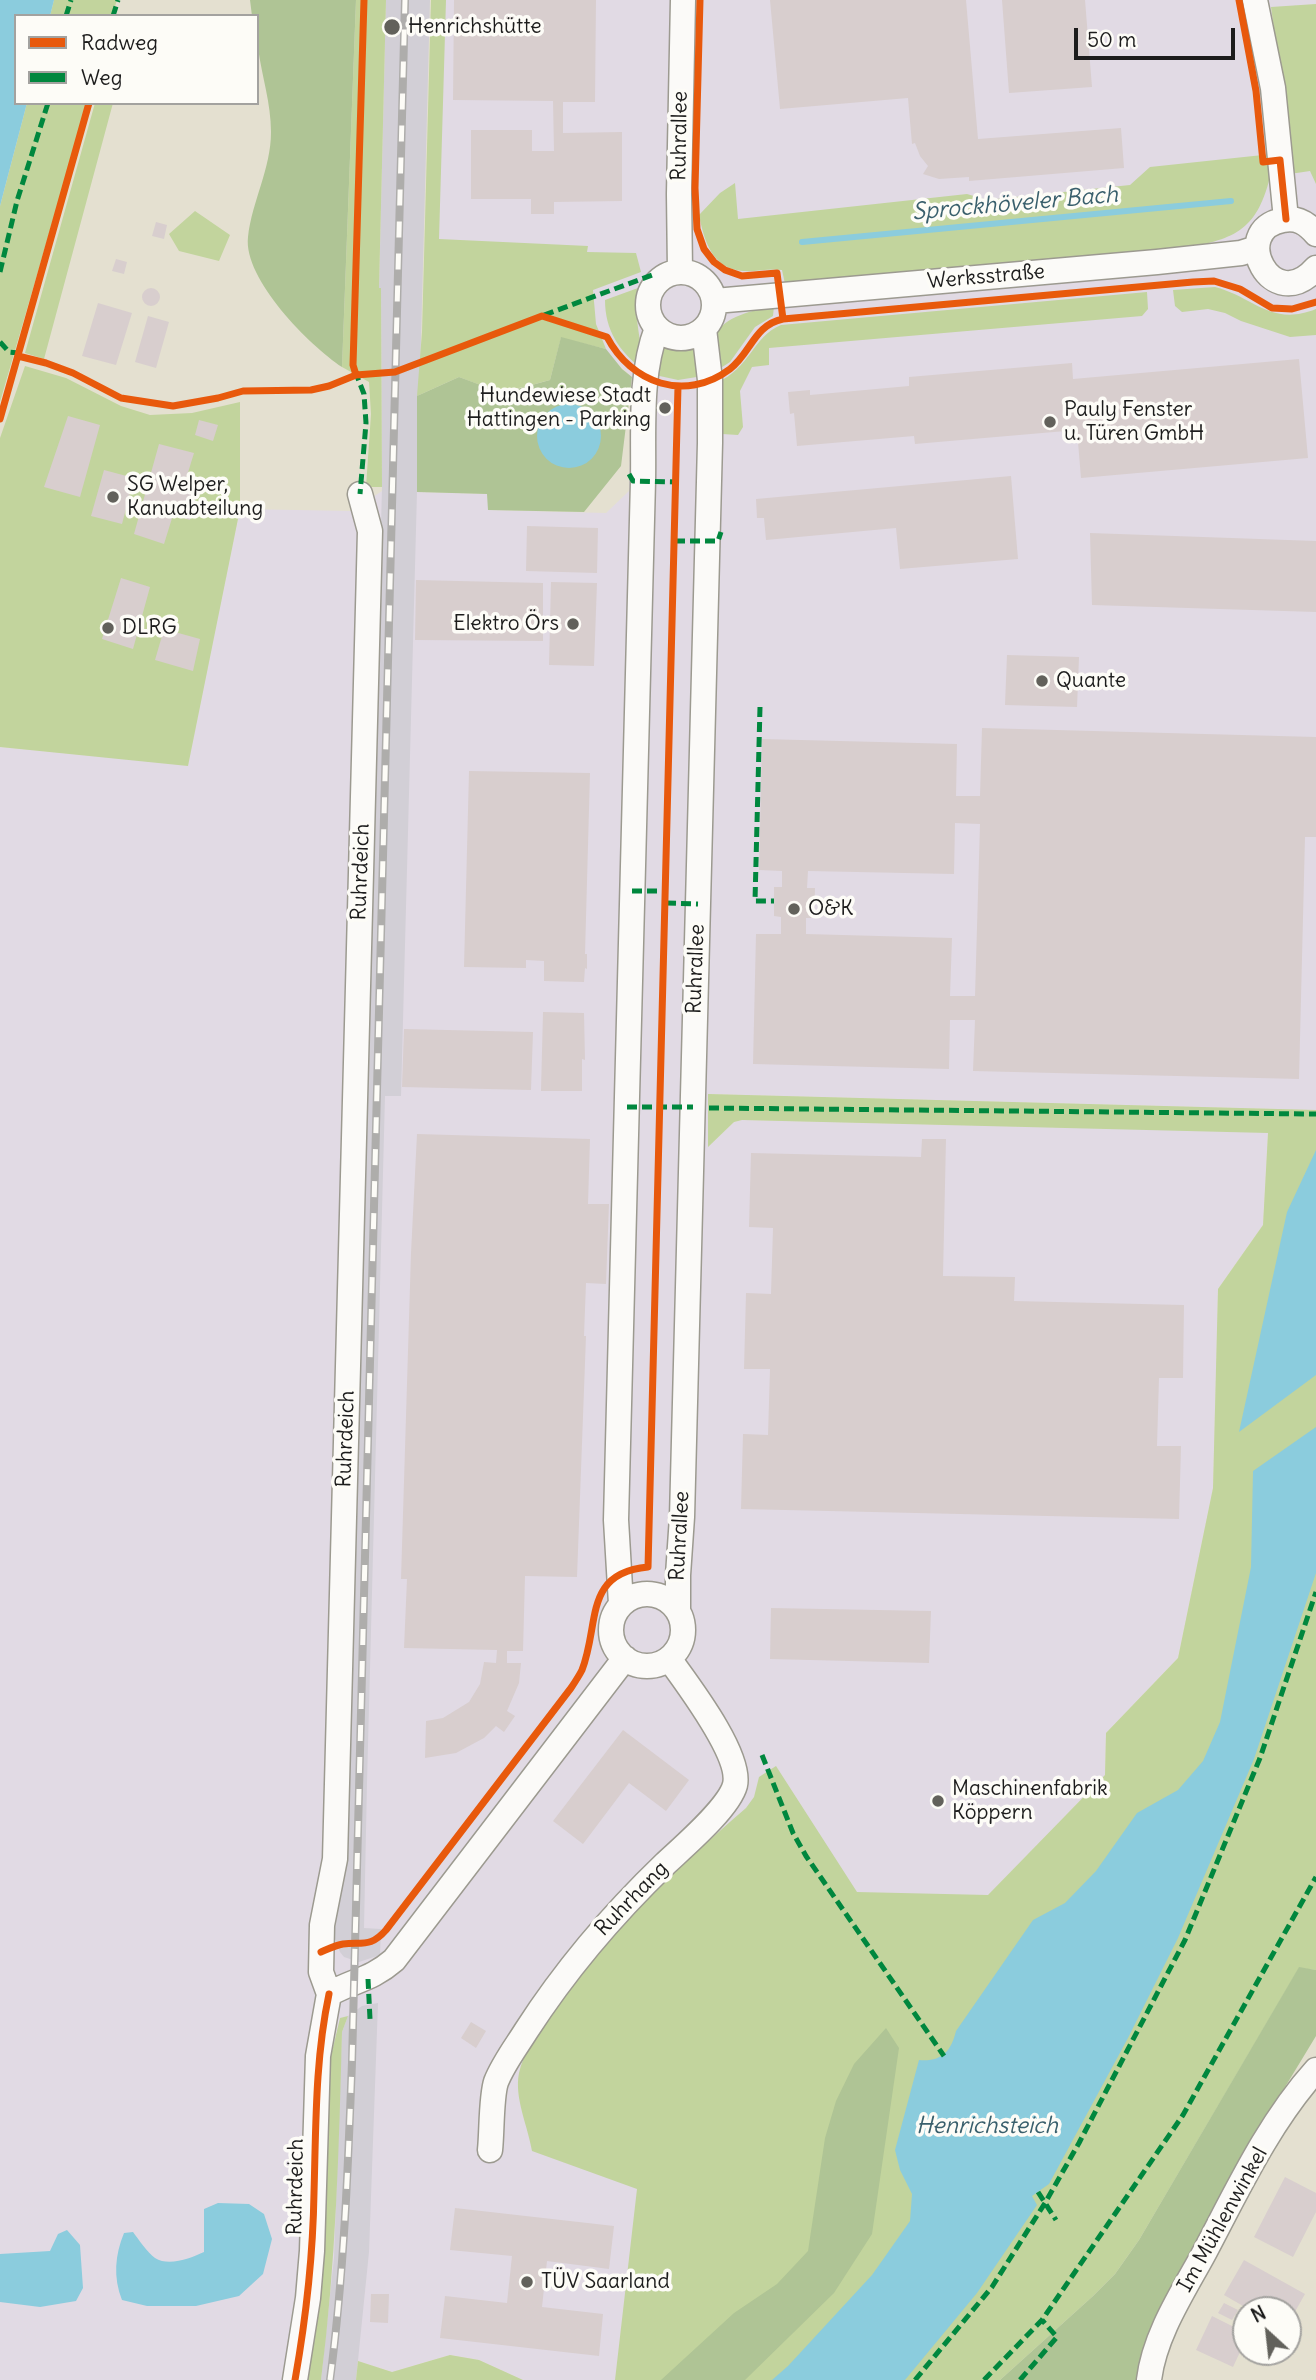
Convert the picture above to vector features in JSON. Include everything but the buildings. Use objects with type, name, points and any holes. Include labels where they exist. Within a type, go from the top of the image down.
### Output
[{"type":"street","name":"Ruhrallee","points":[[680,271],[683,0]]},
{"type":"street","points":[[1255,0],[1273,89],[1286,219]]},
{"type":"street","points":[[1316,234],[1309,225],[1286,219],[1266,228],[1257,248],[1262,268],[1279,281],[1300,281],[1316,268]]},
{"type":"street","name":"Werksstraße","points":[[715,301],[1157,262],[1241,253],[1257,248]]},
{"type":"street","points":[[704,330],[697,335],[677,338],[666,335],[650,318],[648,303],[651,290],[659,280],[680,271],[703,279],[715,301]]},
{"type":"street","name":"Ruhrallee","points":[[678,1609],[710,443],[710,380],[704,330],[712,318],[715,301]]},
{"type":"street","points":[[657,328],[651,342],[647,379],[643,481],[616,1521],[621,1604],[614,1615],[610,1632],[612,1641],[625,1658],[643,1666],[670,1660]]},
{"type":"street","name":"Ruhrdeich","points":[[295,2380],[308,2298],[313,2239],[318,2056],[329,1994],[320,1972],[321,1943],[324,1906],[335,1858],[370,531],[360,494]]},
{"type":"street","name":"Ruhrallee","points":[[621,1604],[634,1596],[649,1593],[669,1600],[678,1609],[683,1620],[683,1637],[670,1660]]},
{"type":"street","points":[[329,1994],[368,1979],[394,1960],[625,1658]]},
{"type":"street","name":"Ruhrhang","points":[[490,2150],[496,2082],[551,1992],[590,1942],[637,1891],[710,1820],[730,1796],[735,1783],[734,1768],[725,1742],[670,1660]]},
{"type":"street","name":"Im Mühlenwinkel","points":[[1149,2380],[1158,2342],[1232,2201],[1277,2123],[1303,2084],[1316,2070]]},
{"type":"shaded area","points":[[386,0],[430,0],[401,1096],[385,1096],[367,1783],[364,1928],[381,1929],[380,1955],[359,1962],[344,1957],[332,1931],[349,1782],[382,487],[379,288]]},
{"type":"shaded area","points":[[431,0],[1316,0],[1316,4],[1271,8],[1292,151],[1316,175],[1316,1110],[708,1094],[709,1146],[734,1122],[742,1120],[1268,1132],[1263,1225],[1218,1289],[1213,1488],[1178,1658],[1106,1733],[1105,1775],[988,1896],[661,2380],[523,2380],[479,2360],[450,2355],[392,2372],[358,2361],[332,2380],[0,2380],[0,747],[188,765],[240,509],[352,511],[382,491],[488,494],[488,510],[606,513],[629,491],[632,377],[605,349],[593,312],[427,365]]},
{"type":"shaded area","points":[[378,2003],[369,2252],[356,2380],[321,2380],[334,2258],[342,2032],[348,2016],[362,2006]]},
{"type":"green space","points":[[54,0],[117,0],[113,14],[50,14]]},
{"type":"green space","points":[[250,0],[356,0],[342,367],[313,344],[281,310],[256,272],[249,254],[250,224],[268,159],[271,132],[259,54],[259,14],[252,14]]},
{"type":"green space","points":[[356,0],[386,0],[379,288],[382,487],[366,487],[371,414],[369,382],[342,367]]},
{"type":"green space","points":[[431,0],[446,0],[439,239],[588,246],[587,252],[636,253],[641,272],[593,290],[596,324],[606,349],[561,338],[550,380],[513,389],[495,389],[459,377],[417,396],[422,332]]},
{"type":"green space","points":[[1316,4],[1316,184],[1310,171],[1270,177],[1264,196],[1249,222],[1228,237],[1180,249],[785,284],[782,270],[743,271],[724,265],[711,252],[707,243],[699,215],[720,193],[735,183],[738,219],[967,194],[987,200],[1130,185],[1150,167],[1291,152],[1271,7]]},
{"type":"green space","points":[[26,105],[86,105],[0,402],[0,206]]},
{"type":"green space","points":[[94,105],[112,105],[44,359],[25,353]]},
{"type":"green space","points":[[195,211],[230,235],[219,261],[179,251],[169,234]]},
{"type":"green space","points":[[1215,287],[1275,313],[1300,314],[1316,309],[1316,335],[1290,337],[1225,313],[1208,309],[1182,312],[1175,306],[1173,290]]},
{"type":"green space","points":[[638,288],[636,308],[642,369],[615,339],[608,321],[605,300]]},
{"type":"green space","points":[[1147,292],[1148,309],[1142,316],[769,348],[769,365],[752,367],[740,391],[743,427],[738,435],[717,431],[716,383],[737,369],[771,330],[781,325]]},
{"type":"green space","points":[[774,306],[773,316],[755,327],[730,362],[716,371],[715,341],[719,330],[740,315]]},
{"type":"green space","points":[[561,337],[606,349],[632,377],[621,466],[584,512],[488,510],[487,494],[417,492],[417,396],[459,377],[486,387],[510,391],[550,380]]},
{"type":"green space","points":[[660,344],[678,349],[699,346],[703,376],[678,380],[655,375]]},
{"type":"green space","name":"DLRG","points":[[25,366],[66,378],[121,406],[150,415],[192,413],[240,402],[240,509],[188,766],[0,747],[0,438]]},
{"type":"green space","points":[[708,1094],[1316,1110],[1316,1970],[1299,1968],[1139,2240],[1115,2274],[1000,2380],[615,2380],[637,2189],[532,2151],[518,2092],[519,2073],[534,2039],[590,1962],[664,1882],[746,1808],[754,1797],[759,1777],[776,1766],[857,1892],[988,1895],[1105,1775],[1106,1733],[1178,1658],[1213,1488],[1218,1289],[1263,1225],[1268,1133],[742,1120],[734,1122],[708,1147]]},
{"type":"green space","points":[[1299,1967],[1316,1970],[1316,2036],[1222,2191],[1137,2380],[1000,2380],[1115,2274],[1139,2240]]},
{"type":"green space","points":[[348,2016],[342,2032],[336,2206],[321,2380],[306,2380],[330,2060],[340,2018]]},
{"type":"green space","points":[[886,2028],[899,2048],[872,2234],[834,2293],[745,2380],[661,2380],[734,2313],[777,2284],[808,2251],[825,2138],[836,2101],[854,2064]]},
{"type":"green space","points":[[450,2355],[479,2360],[523,2380],[356,2380],[358,2361],[392,2372]]},
{"type":"water","points":[[0,0],[54,0],[50,14],[14,14],[14,105],[26,105],[0,206]]},
{"type":"water","points":[[563,404],[575,404],[592,413],[599,424],[599,448],[592,459],[575,468],[563,468],[551,463],[542,454],[537,442],[537,430],[542,418],[551,409]]},
{"type":"water","points":[[1316,1150],[1316,1375],[1239,1432],[1287,1212]]},
{"type":"water","name":"Henrichsteich","points":[[1316,1427],[1316,1573],[1254,1759],[1178,1938],[1128,2038],[1049,2184],[1032,2196],[1037,2205],[977,2293],[905,2380],[772,2380],[872,2275],[910,2221],[912,2194],[900,2170],[895,2150],[919,2060],[939,2057],[948,2050],[956,2031],[1033,1920],[1065,1903],[1096,1871],[1137,1813],[1178,1790],[1203,1761],[1220,1722],[1251,1567],[1253,1471]]},
{"type":"water","points":[[218,2203],[249,2204],[264,2214],[272,2239],[263,2274],[239,2296],[196,2306],[147,2306],[122,2300],[116,2266],[124,2233],[133,2232],[149,2253],[161,2261],[186,2259],[204,2252],[204,2209]]},
{"type":"water","points":[[67,2230],[80,2245],[83,2288],[76,2301],[40,2307],[0,2302],[0,2254],[50,2251],[58,2234]]},
{"type":"waterway","name":"Sprockhöveler Bach","points":[[802,242],[1231,201]]},
{"type":"railway","points":[[330,2380],[342,2261],[352,2062],[405,0]]},
{"type":"marked path","points":[[67,14],[71,0]]},
{"type":"marked path","points":[[114,14],[118,0]]},
{"type":"marked path","points":[[0,272],[17,201],[47,105]]},
{"type":"marked path","points":[[544,315],[655,274]]},
{"type":"marked path","points":[[0,342],[9,352],[19,353]]},
{"type":"marked path","points":[[355,371],[364,394],[366,423],[360,494]]},
{"type":"marked path","points":[[629,474],[633,481],[676,482]]},
{"type":"marked path","points":[[675,541],[718,541],[721,532]]},
{"type":"marked path","points":[[760,707],[755,901],[774,901]]},
{"type":"marked path","points":[[632,891],[666,891]]},
{"type":"marked path","points":[[666,903],[698,904]]},
{"type":"marked path","points":[[627,1107],[693,1107]]},
{"type":"marked path","points":[[709,1108],[1316,1114]]},
{"type":"marked path","points":[[915,2380],[992,2287],[1045,2203],[1185,1940],[1260,1758],[1316,1592]]},
{"type":"marked path","points":[[762,1755],[793,1833],[806,1856],[944,2056]]},
{"type":"marked path","points":[[984,2380],[1042,2320],[1183,2115],[1316,1877]]},
{"type":"marked path","points":[[368,1979],[370,2019]]},
{"type":"marked path","points":[[1038,2192],[1056,2220]]},
{"type":"marked path","points":[[1020,2380],[1057,2337],[1042,2320]]},
{"type":"cycle path","points":[[356,375],[353,365],[364,0]]},
{"type":"cycle path","points":[[700,0],[695,188],[697,229],[704,249],[714,262],[725,270],[742,276],[777,273],[783,319]]},
{"type":"cycle path","points":[[1239,0],[1256,91],[1263,162],[1280,160],[1286,219]]},
{"type":"cycle path","points":[[0,419],[88,105]]},
{"type":"cycle path","points":[[18,356],[73,373],[121,398],[173,406],[243,391],[311,390],[356,375],[395,372],[542,316],[607,337],[617,353],[630,366],[661,383],[678,386],[695,385],[730,369],[765,327],[783,319],[1214,281],[1240,289],[1272,308],[1292,309],[1316,302]]},
{"type":"cycle path","points":[[321,1952],[340,1945],[371,1941],[386,1930],[571,1688],[582,1670],[597,1604],[603,1590],[613,1579],[627,1571],[648,1567],[678,386]]},
{"type":"cycle path","points":[[295,2380],[306,2310],[319,2068],[329,1994]]},
{"type":"place","name":"Henrichshütte","points":[[392,27]]},
{"type":"place","name":"Hundewiese Stadt Hattingen - Parking","points":[[665,408]]},
{"type":"place","name":"Pauly Fenster u. Türen GmbH","points":[[1050,422]]},
{"type":"place","name":"SG Welper, Kanuabteilung","points":[[113,497]]},
{"type":"place","name":"Elektro Örs","points":[[573,624]]},
{"type":"place","name":"DLRG","points":[[108,628]]},
{"type":"place","name":"Quante","points":[[1042,681]]},
{"type":"place","name":"O&K","points":[[794,909]]},
{"type":"place","name":"Maschinenfabrik Köppern","points":[[938,1801]]},
{"type":"place","name":"TÜV Saarland","points":[[527,2282]]}]
